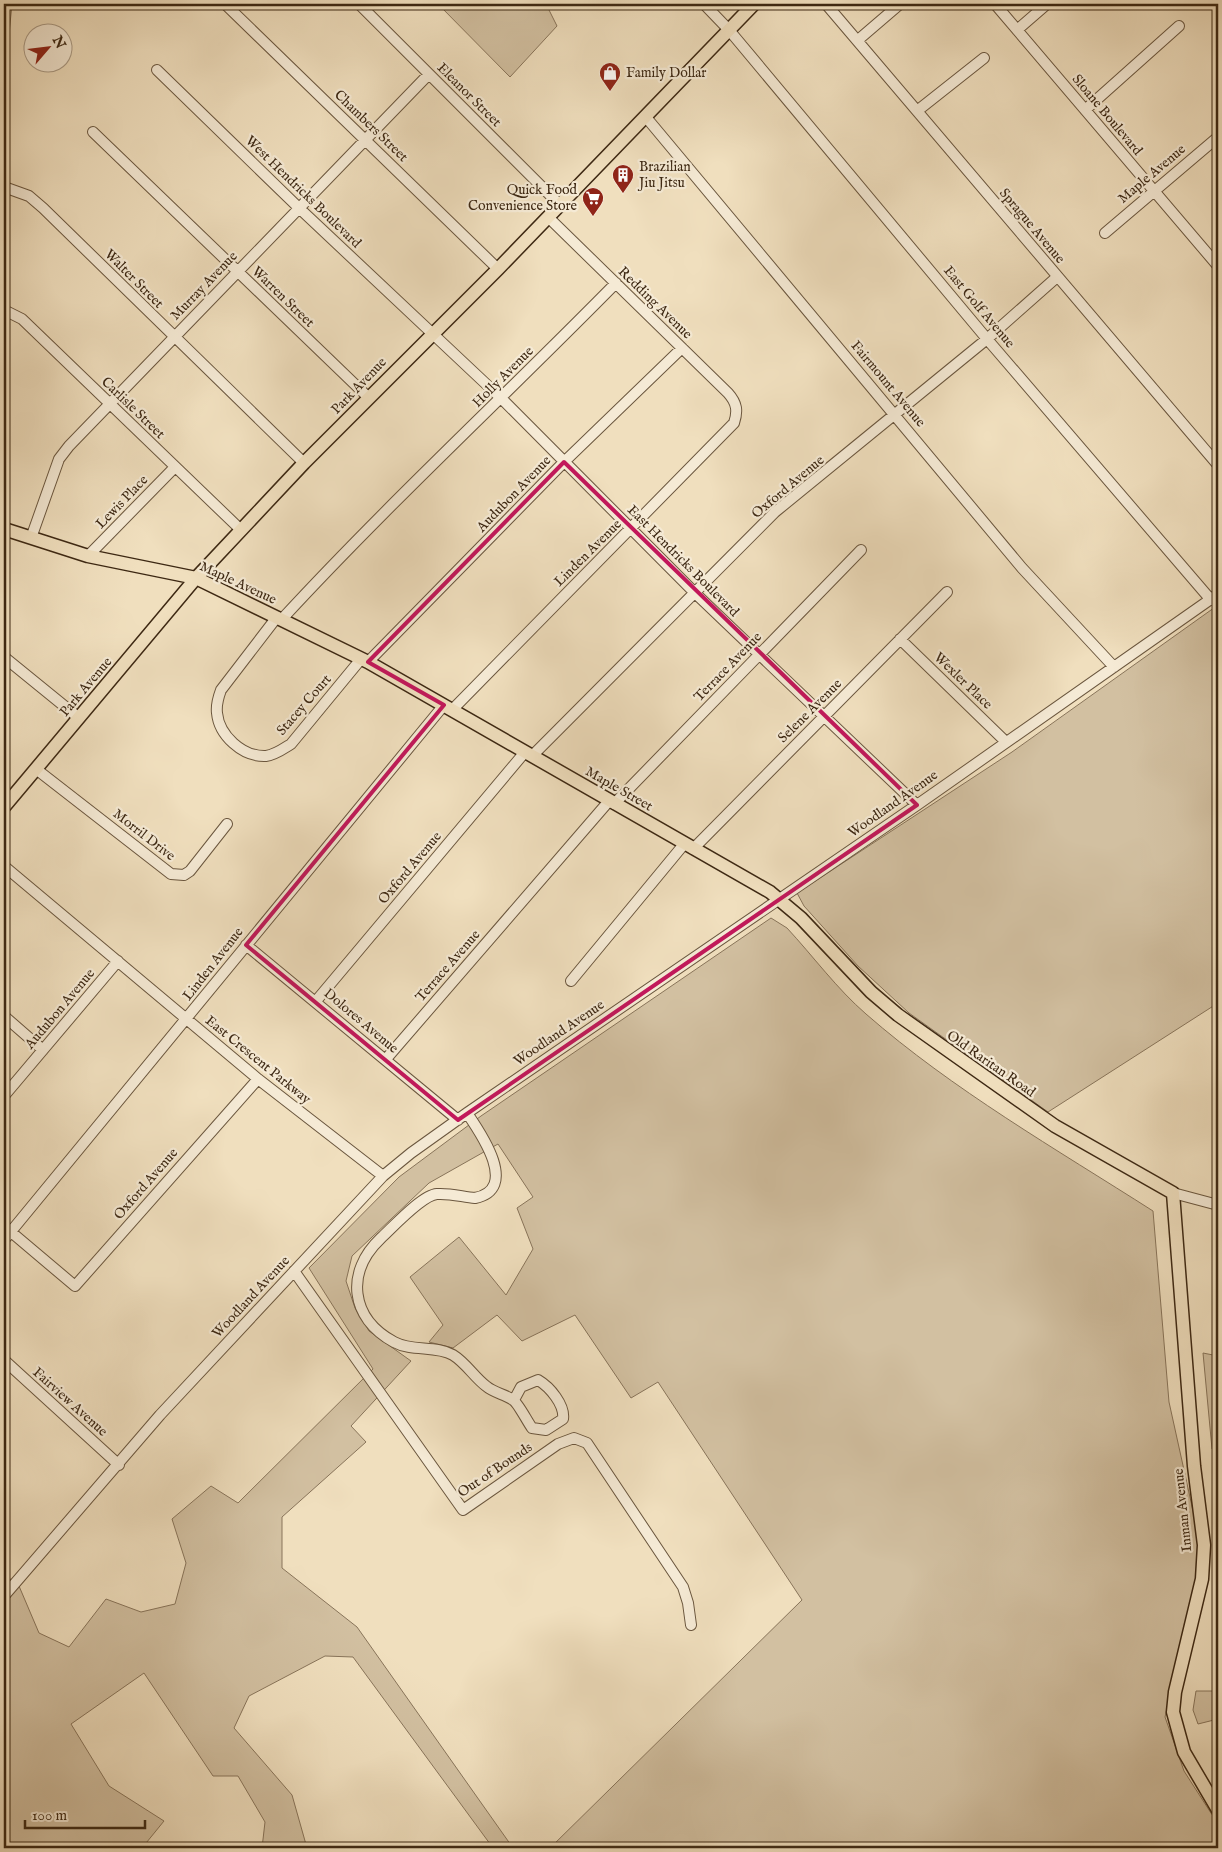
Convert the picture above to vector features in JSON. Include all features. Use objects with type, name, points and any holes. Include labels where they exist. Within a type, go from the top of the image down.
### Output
[{"type":"main road","name":"Park Avenue","points":[[5,803],[36,769],[196,578],[304,463],[432,332],[498,269],[754,4]]},
{"type":"main road","name":"Maple Avenue","points":[[4,529],[88,556],[196,578],[364,660],[448,708]]},
{"type":"main road","name":"Maple Street","points":[[448,708],[754,882],[779,899]]},
{"type":"main road","name":"Old Raritan Road","points":[[779,899],[801,918],[871,992],[898,1015],[1034,1112],[1092,1149],[1173,1193]]},
{"type":"main road","name":"Inman Avenue","points":[[1173,1193],[1194,1466],[1204,1545],[1202,1579],[1175,1692],[1173,1712],[1184,1752],[1218,1810]]},
{"type":"street","name":"Chambers Street","points":[[224,4],[498,269]]},
{"type":"street","name":"Eleanor Street","points":[[359,4],[560,205]]},
{"type":"street","name":"East Golf Avenue","points":[[704,4],[729,30],[987,339],[1214,597]]},
{"type":"street","name":"Sprague Avenue","points":[[826,4],[1218,466]]},
{"type":"street","points":[[858,40],[900,4]]},
{"type":"street","name":"Sloane Boulevard","points":[[995,4],[1154,192],[1218,264]]},
{"type":"street","points":[[1017,30],[1047,4]]},
{"type":"street","points":[[1086,110],[1179,26]]},
{"type":"street","points":[[917,111],[984,58]]},
{"type":"street","name":"West Hendricks Boulevard","points":[[157,70],[299,208],[432,332]]},
{"type":"street","name":"Murray Avenue","points":[[31,538],[59,458],[429,74]]},
{"type":"street","name":"Fairmount Avenue","points":[[645,116],[1022,568],[1114,667]]},
{"type":"street","name":"Warren Street","points":[[93,132],[369,398]]},
{"type":"street","name":"Maple Avenue","points":[[1105,233],[1218,137]]},
{"type":"street","name":"Walter Street","points":[[4,187],[29,196],[43,208],[304,463]]},
{"type":"street","name":"Redding Avenue","points":[[548,217],[728,393],[735,403],[736,412]]},
{"type":"street","name":"Oxford Avenue","points":[[316,1001],[528,754],[696,594],[776,512],[814,483],[987,339],[1057,276]]},
{"type":"street","name":"Holly Avenue","points":[[279,618],[616,284]]},
{"type":"street","name":"Carlisle Street","points":[[4,310],[22,319],[241,530]]},
{"type":"street","name":"East Hendricks Boulevard","points":[[432,332],[502,399],[696,594],[917,805]]},
{"type":"street","name":"Audubon Avenue","points":[[364,660],[682,348]]},
{"type":"street","name":"Linden Avenue","points":[[6,1233],[187,1020],[246,945],[448,708],[631,529],[734,423],[736,412]]},
{"type":"street","name":"Lewis Place","points":[[88,556],[175,467]]},
{"type":"street","name":"Terrace Avenue","points":[[386,1059],[611,802],[759,655],[861,550]]},
{"type":"street","name":"Selene Avenue","points":[[571,981],[689,846],[825,716],[947,592]]},
{"type":"street","name":"Woodland Avenue","points":[[4,1596],[160,1415],[383,1176],[411,1153],[458,1120],[917,805],[1214,597]]},
{"type":"street","name":"Stacey Court","points":[[279,618],[221,690],[217,702],[218,722],[233,743],[242,750],[265,756],[278,752],[290,744],[364,660]]},
{"type":"street","name":"Wexler Place","points":[[900,639],[1006,742]]},
{"type":"street","points":[[4,657],[79,718]]},
{"type":"street","name":"Morril Drive","points":[[36,769],[171,874],[178,876],[190,871],[227,824]]},
{"type":"street","name":"East Crescent Parkway","points":[[4,866],[258,1079],[383,1176]]},
{"type":"street","name":"Dolores Avenue","points":[[246,945],[458,1120]]},
{"type":"street","name":"Audubon Avenue","points":[[4,1096],[118,961]]},
{"type":"street","points":[[4,1016],[43,1050]]},
{"type":"street","name":"Oxford Avenue","points":[[6,1233],[75,1286],[258,1079]]},
{"type":"street","points":[[467,1114],[483,1135],[493,1158],[495,1176],[491,1188],[475,1198],[439,1194],[423,1200],[381,1238],[363,1259],[356,1280],[357,1291],[366,1314],[373,1325],[395,1342],[450,1353],[458,1358],[488,1388],[514,1400],[527,1421],[537,1430],[551,1428],[562,1419],[562,1409],[557,1399],[547,1385],[538,1380],[521,1387],[517,1391],[514,1400]]},
{"type":"street","name":"Old Raritan Road","points":[[1173,1193],[1218,1205]]},
{"type":"street","name":"Out of Bounds","points":[[294,1271],[463,1510],[558,1444],[574,1438],[581,1439],[587,1443],[683,1588],[688,1603],[691,1625]]},
{"type":"street","name":"Fairview Avenue","points":[[6,1367],[118,1465]]},
{"type":"highlighted area","points":[[564,462],[917,805],[458,1120],[246,945],[444,705],[368,662]]},
{"type":"shaded area","points":[[4,4],[12,4],[9,34],[4,33]]},
{"type":"shaded area","points":[[438,4],[546,4],[557,26],[510,77]]},
{"type":"shaded area","points":[[1218,605],[1218,1003],[1048,1112],[909,1013],[858,966],[804,906],[797,893],[1012,752]]},
{"type":"shaded area","points":[[771,918],[787,928],[845,994],[899,1042],[1006,1118],[1153,1211],[1169,1402],[1199,1538],[1197,1580],[1165,1717],[1184,1771],[1218,1824],[1218,1848],[550,1848],[802,1600],[658,1382],[631,1398],[575,1315],[522,1341],[497,1315],[453,1348],[429,1342],[443,1325],[410,1277],[459,1237],[506,1295],[533,1249],[517,1208],[533,1197],[498,1144],[429,1183],[352,1256],[346,1281],[355,1308],[369,1331],[411,1361],[351,1426],[366,1442],[282,1517],[282,1568],[357,1627],[513,1848],[493,1848],[353,1657],[325,1656],[249,1696],[234,1728],[292,1795],[307,1848],[262,1848],[265,1822],[238,1776],[213,1776],[144,1673],[71,1724],[109,1786],[164,1821],[142,1848],[11,1848],[5,1825],[4,1810],[7,1787],[4,1783],[4,1574],[19,1586],[39,1633],[69,1647],[106,1599],[141,1612],[175,1604],[186,1563],[172,1519],[211,1486],[238,1503],[373,1369],[309,1268],[399,1177],[481,1116]]},
{"type":"shaded area","points":[[1203,1353],[1218,1356],[1218,1450],[1212,1449]]},
{"type":"shaded area","points":[[1196,1691],[1218,1691],[1218,1719],[1198,1724],[1193,1710]]},
{"type":"place","name":"Family Dollar","points":[[610,92]]},
{"type":"place","name":"Brazilian Jiu Jitsu","points":[[623,194]]},
{"type":"place","name":"Quick Food Convenience Store","points":[[593,217]]}]
